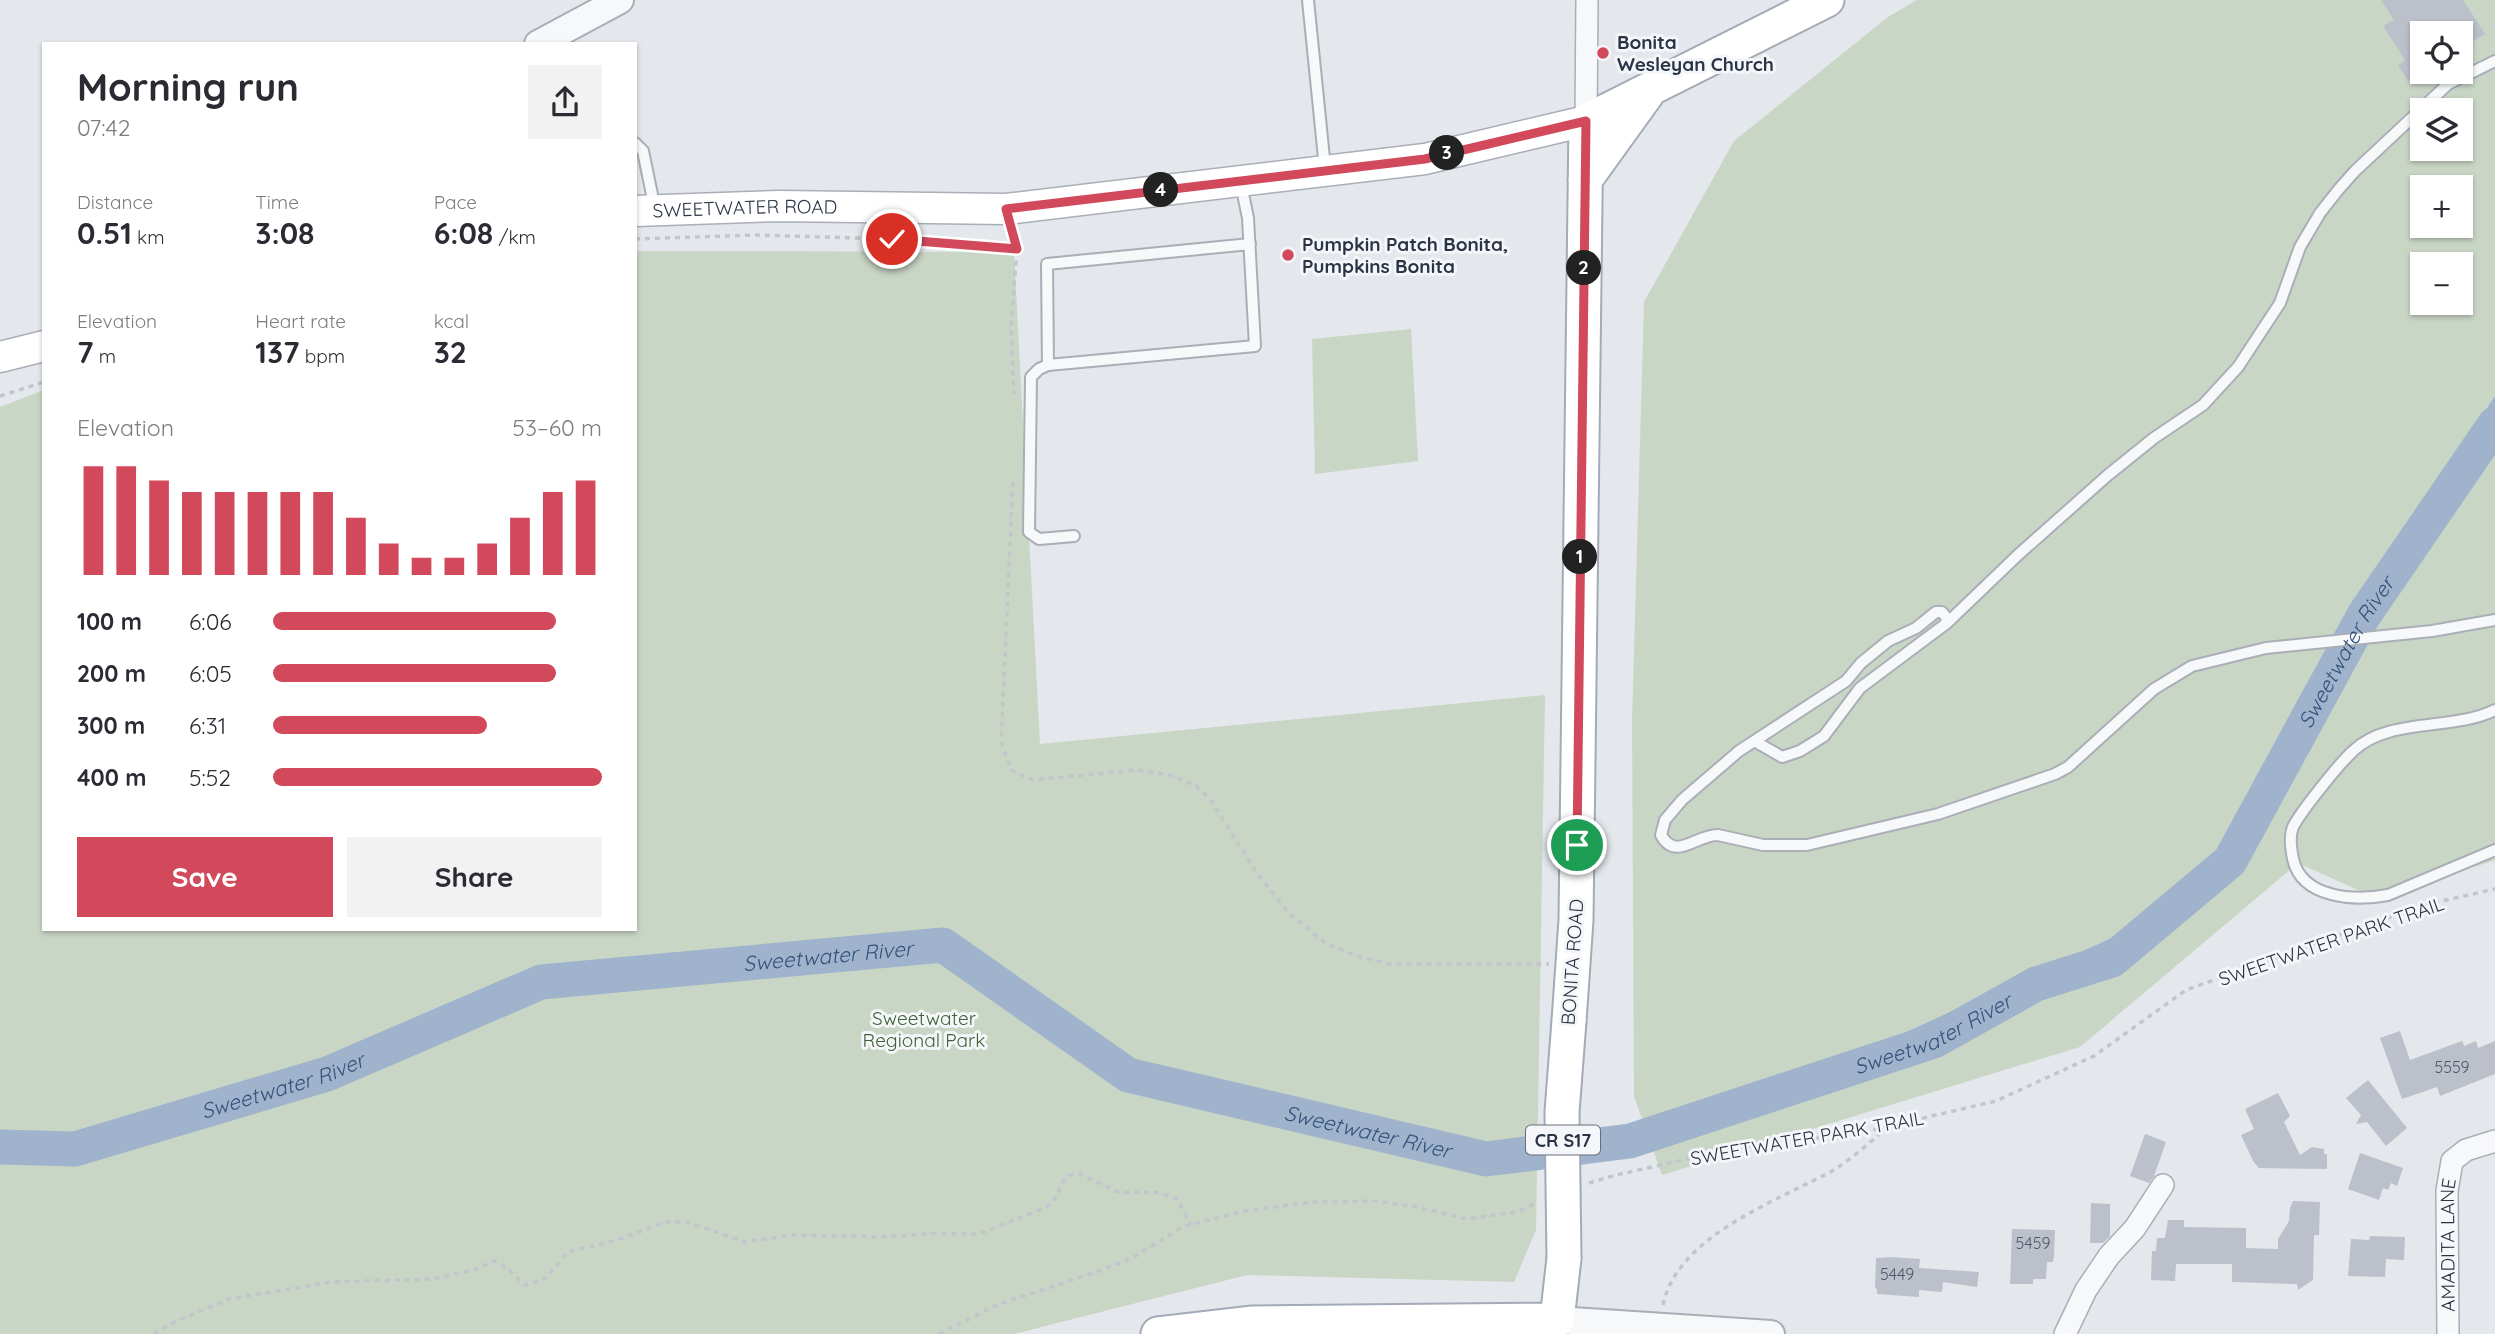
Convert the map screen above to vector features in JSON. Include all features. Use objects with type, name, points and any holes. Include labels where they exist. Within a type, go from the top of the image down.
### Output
[{"type":"main road","name":"SWEETWATER ROAD","points":[[645,210],[779,206],[1006,209],[1425,159],[1586,121],[1828,0]]},
{"type":"main road","points":[[1585,180],[1650,89]]},
{"type":"main road","name":"BONITA ROAD","points":[[1557,1320],[1564,1258],[1562,1112],[1576,920],[1586,121]]},
{"type":"main road","points":[[0,357],[42,346]]},
{"type":"main road","points":[[1158,1334],[1253,1323],[1351,1328],[1557,1320]]},
{"type":"street","points":[[542,42],[620,0]]},
{"type":"street","points":[[1586,121],[1587,0]]},
{"type":"street","name":"AMADITA LANE","points":[[2448,1334],[2446,1191],[2452,1161],[2466,1150],[2495,1141]]},
{"type":"street","points":[[2065,1334],[2086,1290],[2109,1256],[2135,1228],[2163,1185]]},
{"type":"street","points":[[1557,1320],[1771,1334]]},
{"type":"lane","points":[[1307,0],[1325,171]]},
{"type":"lane","points":[[1756,742],[1782,757],[1824,736],[1860,688],[1947,623],[2108,475],[2154,438],[2203,405],[2238,367],[2280,303],[2300,247],[2339,189],[2448,84],[2495,61]]},
{"type":"lane","points":[[637,145],[643,151],[645,210]]},
{"type":"lane","points":[[1074,536],[1039,538],[1029,532],[1031,377],[1048,365],[1255,346],[1248,218],[1241,181]]},
{"type":"lane","points":[[1048,365],[1047,264],[1250,244]]},
{"type":"lane","points":[[1947,623],[1942,612],[1936,612],[1916,628],[1888,641],[1861,663],[1846,681],[1739,751],[1682,800],[1665,820],[1661,835],[1665,841],[1680,848],[1711,835],[1718,835],[1763,845],[1807,845],[1938,814],[2055,774],[2068,767],[2154,689],[2192,666],[2266,648],[2432,631],[2495,620]]},
{"type":"lane","points":[[2495,710],[2480,716],[2391,732],[2354,750],[2310,804],[2294,826],[2291,835],[2295,870],[2319,890],[2339,897],[2371,898],[2388,895],[2495,850]]},
{"type":"path","points":[[1006,209],[1017,249],[1011,328],[1014,396]]},
{"type":"path","points":[[637,239],[754,235],[892,239],[1017,249]]},
{"type":"path","points":[[0,396],[42,383]]},
{"type":"path","points":[[1013,478],[1001,742],[1011,770],[1033,780],[1136,770],[1170,775],[1196,786],[1210,799],[1256,872],[1288,912],[1325,943],[1357,956],[1403,965],[1551,964]]},
{"type":"path","name":"SWEETWATER PARK TRAIL","points":[[1577,1187],[1616,1175],[1755,1144],[1851,1135],[1996,1101],[2094,1056],[2186,990],[2424,905],[2495,889]]},
{"type":"path","points":[[1659,1326],[1665,1298],[1679,1268],[1724,1228],[1834,1169],[1889,1126]]},
{"type":"path","points":[[154,1334],[229,1299],[332,1282],[431,1279],[474,1270],[495,1261],[525,1284],[545,1279],[568,1252],[620,1240],[666,1222],[688,1222],[744,1242],[792,1235],[880,1237],[940,1233],[979,1234],[1047,1207],[1058,1195],[1061,1184],[1069,1175],[1080,1174],[1120,1194],[1156,1192],[1177,1199],[1191,1225]]},
{"type":"path","points":[[939,1334],[998,1305],[1099,1271],[1134,1256],[1182,1227],[1244,1211],[1314,1202],[1375,1201],[1417,1207],[1466,1219],[1517,1212],[1545,1200]]},
{"type":"green space","points":[[1917,0],[2495,0],[2495,860],[2378,899],[2298,863],[2080,1047],[1662,1175],[1634,1096],[1632,721],[1644,302],[1734,141],[1888,17]]},
{"type":"green space","name":"Sweetwater Regional Park","points":[[637,251],[1014,252],[1040,744],[1545,695],[1536,1230],[1514,1282],[1247,1275],[1014,1334],[0,1334],[0,407],[42,391],[42,931],[637,931]]},
{"type":"green space","points":[[1411,329],[1418,461],[1315,474],[1312,339]]},
{"type":"water","points":[[2495,396],[2495,409],[2424,516],[2311,700],[2227,853],[2129,937],[1868,1057],[1666,1124],[1662,1114],[1878,1045],[2129,930],[2217,850],[2303,696]]},
{"type":"building","points":[[2381,0],[2463,0],[2485,34],[2473,41],[2473,21],[2410,21],[2408,81],[2398,65],[2405,60],[2383,26],[2394,20]]},
{"type":"building","points":[[2400,1031],[2410,1060],[2462,1041],[2464,1046],[2476,1041],[2478,1048],[2495,1041],[2495,1074],[2440,1096],[2437,1087],[2402,1099],[2380,1038]]},
{"type":"building","points":[[2368,1080],[2407,1128],[2386,1146],[2367,1122],[2356,1124],[2361,1115],[2346,1098]]},
{"type":"building","points":[[2278,1093],[2290,1116],[2284,1122],[2300,1155],[2312,1147],[2324,1149],[2324,1154],[2327,1154],[2327,1169],[2259,1168],[2253,1161],[2241,1135],[2254,1129],[2245,1109]]},
{"type":"building","points":[[2145,1134],[2166,1142],[2149,1183],[2130,1176]]},
{"type":"building","points":[[2360,1153],[2403,1168],[2397,1186],[2391,1183],[2388,1190],[2383,1188],[2379,1200],[2348,1189]]},
{"type":"building","points":[[2293,1201],[2320,1202],[2319,1235],[2314,1235],[2313,1280],[2298,1290],[2297,1284],[2232,1282],[2232,1264],[2176,1264],[2175,1281],[2151,1280],[2152,1251],[2156,1251],[2157,1238],[2165,1238],[2168,1220],[2184,1220],[2184,1227],[2246,1228],[2246,1248],[2278,1249],[2278,1239],[2289,1221]]},
{"type":"building","points":[[2091,1203],[2110,1204],[2110,1236],[2103,1243],[2090,1243]]},
{"type":"building","points":[[2012,1229],[2055,1230],[2053,1262],[2047,1262],[2046,1279],[2033,1279],[2033,1284],[2010,1284]]},
{"type":"building","points":[[2370,1236],[2405,1237],[2404,1260],[2386,1259],[2385,1277],[2348,1276],[2351,1239],[2369,1240]]},
{"type":"building","points":[[1876,1258],[1920,1259],[1919,1268],[1979,1272],[1977,1287],[1943,1282],[1942,1292],[1919,1290],[1919,1297],[1877,1294]]},
{"type":"waterway","name":"Sweetwater River","points":[[0,1147],[75,1149],[327,1074],[541,982],[943,945],[1128,1075],[1486,1159],[1630,1141],[1934,1041],[2036,984],[2112,960],[2230,861],[2364,615],[2495,424]]},
{"type":"place","name":"Bonita Wesleyan Church","points":[[1603,53]]},
{"type":"place","name":"Pumpkin Patch Bonita, Pumpkins Bonita","points":[[1288,255]]},
{"type":"route","points":[[892,239],[1017,249],[1017,240],[1006,209],[1425,159],[1586,121],[1577,845]]}]
